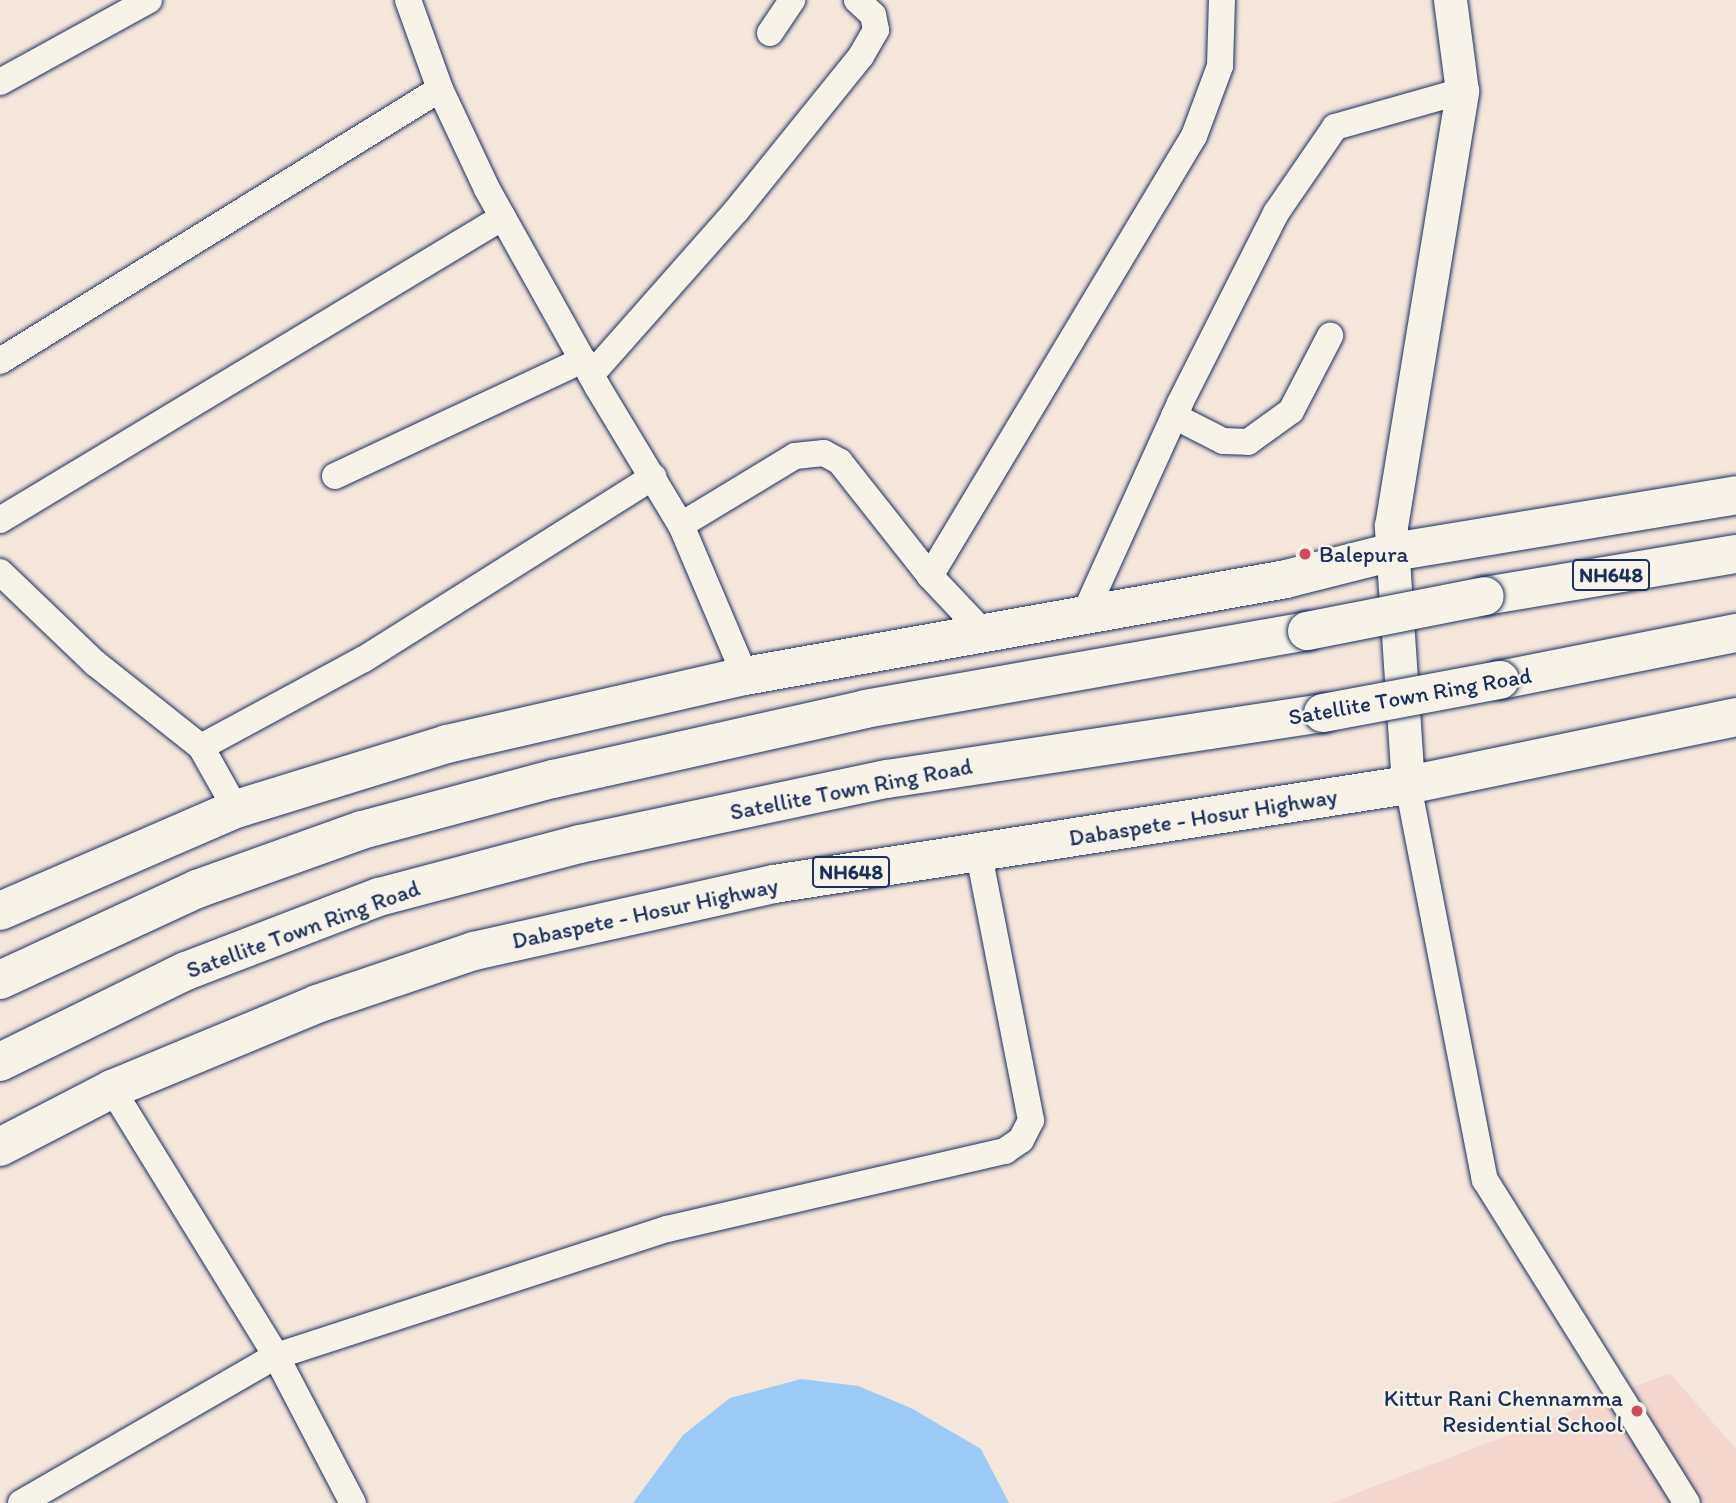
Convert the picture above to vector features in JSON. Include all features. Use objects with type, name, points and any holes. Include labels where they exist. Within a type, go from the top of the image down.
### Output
[{"type":"main road","points":[[0,911],[236,809],[447,744],[745,676],[982,631],[1286,579],[1392,552],[1736,495]]},
{"type":"main road","name":"NH648","points":[[0,980],[197,889],[362,830],[553,779],[865,709],[1307,631],[1485,596],[1736,554]]},
{"type":"main road","name":"Satellite Town Ring Road","points":[[0,1062],[187,971],[379,897],[580,844],[887,779],[1323,713],[1736,633]]},
{"type":"main road","name":"Dabaspete - Hosur Highway","points":[[0,1147],[113,1088],[317,1004],[474,951],[748,890],[978,851],[1408,785],[1736,717]]},
{"type":"street","points":[[0,82],[149,0]]},
{"type":"street","points":[[408,0],[440,89],[503,217],[587,368],[681,525],[745,676]]},
{"type":"street","points":[[770,33],[792,0]]},
{"type":"street","points":[[335,477],[587,368],[736,211],[861,56],[876,30],[873,15],[857,0]]},
{"type":"street","points":[[930,576],[1194,136],[1220,66],[1222,0]]},
{"type":"street","points":[[1450,0],[1462,91],[1391,526],[1408,785],[1485,1180],[1687,1503]]},
{"type":"street","points":[[0,360],[440,89]]},
{"type":"street","points":[[1084,615],[1174,416],[1276,213],[1335,127],[1462,91]]},
{"type":"street","points":[[0,520],[503,217]]},
{"type":"street","points":[[1174,416],[1223,441],[1248,442],[1291,411],[1330,336]]},
{"type":"street","points":[[681,525],[795,456],[824,453],[840,462],[930,576],[982,631]]},
{"type":"street","points":[[201,747],[364,659],[653,477]]},
{"type":"street","points":[[0,572],[95,663],[201,747],[236,809]]},
{"type":"street","points":[[21,1503],[276,1356],[667,1228],[1004,1150],[1021,1140],[1031,1120],[978,851]]},
{"type":"street","points":[[113,1088],[276,1356],[353,1503]]},
{"type":"shaded area","name":"Kittur Rani Chennamma Residential School","points":[[1670,1373],[1736,1449],[1736,1503],[1331,1503]]},
{"type":"water","points":[[801,1379],[858,1386],[911,1408],[981,1449],[1009,1503],[633,1503],[683,1435],[730,1398]]},
{"type":"place","name":"Balepura","points":[[1305,554]]},
{"type":"place","name":"Kittur Rani Chennamma Residential School","points":[[1637,1411]]}]
